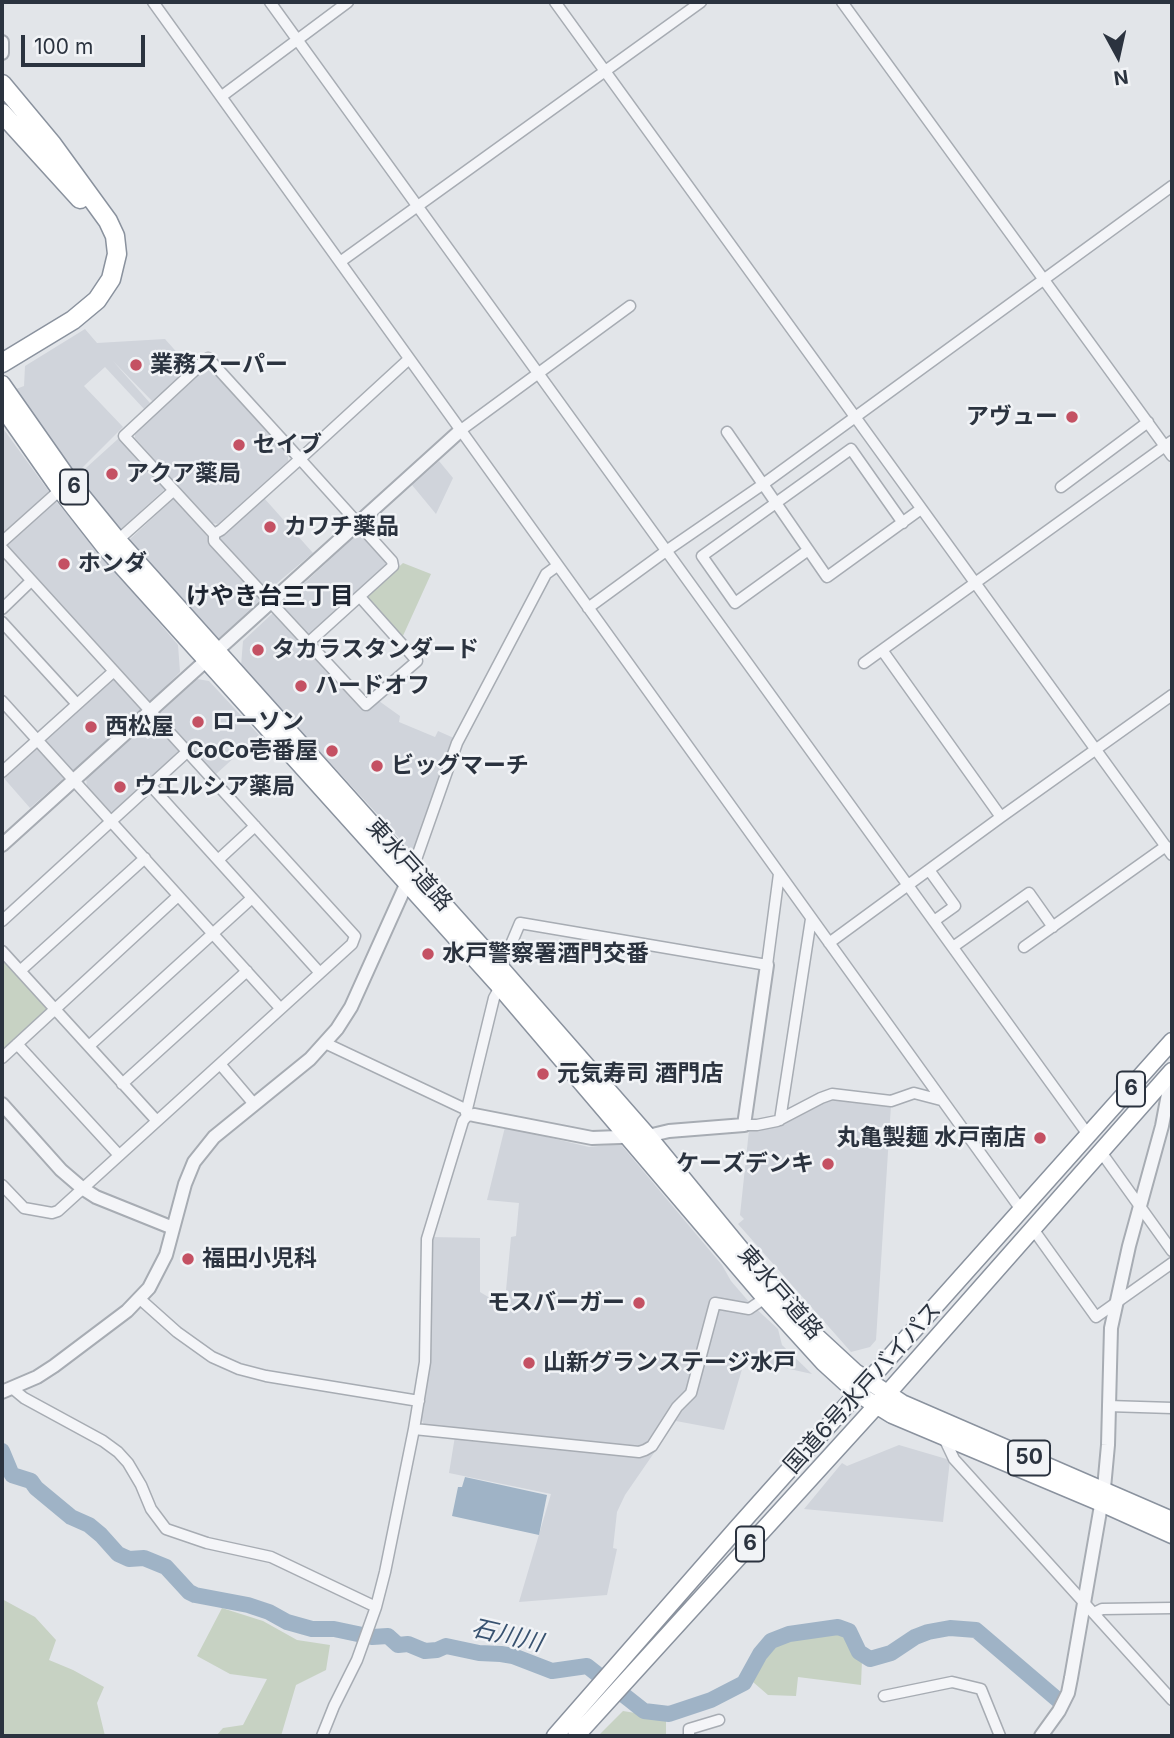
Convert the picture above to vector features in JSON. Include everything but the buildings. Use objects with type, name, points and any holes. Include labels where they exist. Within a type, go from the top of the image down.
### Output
[{"type":"highway","points":[[2,85],[52,145],[108,220],[115,236],[117,254],[111,279],[97,300],[73,320],[2,363]]},
{"type":"highway","points":[[2,113],[98,219],[105,233],[108,251],[106,270],[91,295],[70,311],[2,352]]},
{"type":"highway","name":"東水戸道路","points":[[2,384],[64,474],[211,657]]},
{"type":"highway","name":"東水戸道路","points":[[2,407],[60,490],[116,561],[211,657],[410,876],[501,968],[648,1136],[794,1313],[864,1388]]},
{"type":"highway","name":"東水戸道路","points":[[410,876],[500,988],[806,1344],[864,1388],[887,1394]]},
{"type":"highway","name":"国道6号水戸バイパス","points":[[555,1736],[1172,1041]]},
{"type":"highway","name":"国道6号水戸バイパス","points":[[576,1736],[887,1394],[1172,1072]]},
{"type":"highway","name":"50","points":[[864,1388],[875,1406],[944,1438],[1172,1520]]},
{"type":"highway","name":"50","points":[[887,1394],[1102,1496],[1172,1535]]},
{"type":"street","points":[[153,2],[1022,1211]]},
{"type":"street","points":[[270,2],[1089,1136]]},
{"type":"street","points":[[222,96],[348,2]]},
{"type":"street","points":[[555,2],[1169,850],[1024,947]]},
{"type":"street","points":[[340,262],[701,2]]},
{"type":"street","points":[[842,2],[1148,422],[1169,444],[1172,456]]},
{"type":"street","points":[[2,42],[2,53]]},
{"type":"street","points":[[588,608],[762,485],[1172,186]]},
{"type":"street","points":[[2,845],[461,430],[630,306]]},
{"type":"street","points":[[308,643],[393,566],[392,561],[208,358],[124,436],[214,534],[214,541],[308,643],[366,705],[417,661],[360,597]]},
{"type":"street","points":[[214,534],[409,359]]},
{"type":"street","points":[[1061,487],[1148,422]]},
{"type":"street","points":[[727,432],[827,577],[921,509]]},
{"type":"street","points":[[864,663],[1169,444]]},
{"type":"street","points":[[807,551],[735,603],[702,556],[851,449],[903,523]]},
{"type":"street","points":[[2,542],[60,490]]},
{"type":"street","points":[[118,540],[173,491]]},
{"type":"street","points":[[2,548],[355,936],[352,944],[58,1211],[52,1213],[24,1208],[4,1190]]},
{"type":"street","points":[[7,1390],[54,1366],[140,1299],[162,1265],[194,1162],[214,1137],[302,1066],[325,1043],[351,1007],[410,876],[457,743],[546,574],[557,566]]},
{"type":"street","points":[[2,609],[31,581]]},
{"type":"street","points":[[2,622],[76,703]]},
{"type":"street","points":[[882,650],[1001,817]]},
{"type":"street","points":[[2,772],[114,671]]},
{"type":"street","points":[[830,943],[1172,695]]},
{"type":"street","points":[[2,702],[39,739],[280,1008]]},
{"type":"street","points":[[2,921],[188,751]]},
{"type":"street","points":[[151,786],[320,973]]},
{"type":"street","points":[[219,860],[255,827]]},
{"type":"street","points":[[20,971],[145,858]]},
{"type":"street","points":[[929,870],[955,906],[934,921]]},
{"type":"street","points":[[744,1125],[779,874]]},
{"type":"street","points":[[953,947],[1029,893],[1053,927]]},
{"type":"street","points":[[2,1058],[178,896]]},
{"type":"street","points":[[89,1046],[252,898]]},
{"type":"street","points":[[780,1120],[811,919]]},
{"type":"street","points":[[501,968],[520,923],[766,965]]},
{"type":"street","points":[[2,951],[156,1120]]},
{"type":"street","points":[[122,1084],[247,971]]},
{"type":"street","points":[[322,1736],[357,1660],[376,1607],[415,1429],[425,1362],[427,1239],[463,1121],[468,1114],[494,998],[500,988]]},
{"type":"street","points":[[325,1043],[468,1114],[592,1138],[648,1136],[669,1131],[757,1125],[780,1120],[832,1094],[891,1101],[914,1093],[941,1100]]},
{"type":"street","points":[[17,1044],[118,1154]]},
{"type":"street","points":[[220,1064],[254,1104]]},
{"type":"street","points":[[1041,1736],[1068,1693],[1102,1496],[1111,1328],[1162,1126],[1172,1072]]},
{"type":"street","points":[[2,1104],[61,1170],[82,1188],[96,1197],[173,1228]]},
{"type":"street","points":[[1101,1152],[1172,1251]]},
{"type":"street","points":[[1033,1228],[1096,1317],[1172,1263]]},
{"type":"street","points":[[415,1429],[639,1452],[645,1450],[652,1446],[677,1407],[691,1393],[715,1303],[749,1309],[765,1298]]},
{"type":"street","points":[[140,1299],[177,1332],[212,1357],[239,1369],[266,1376],[419,1401]]},
{"type":"street","points":[[7,1390],[103,1441],[118,1452],[128,1463],[151,1509],[166,1529],[207,1543],[271,1557],[376,1607]]},
{"type":"street","points":[[1108,1406],[1172,1408]]},
{"type":"street","points":[[944,1438],[954,1459],[1172,1700]]},
{"type":"street","points":[[1094,1613],[1102,1609],[1172,1608]]},
{"type":"street","points":[[884,1696],[952,1682],[981,1689],[1000,1736]]},
{"type":"street","points":[[689,1736],[689,1729],[719,1720]]},
{"type":"shaded area","points":[[85,329],[97,343],[165,339],[189,366],[153,402],[113,361],[150,403],[144,409],[105,367],[84,386],[123,427],[76,474],[16,389],[24,386],[25,366]]},
{"type":"shaded area","points":[[205,369],[211,370],[288,455],[288,461],[218,524],[211,523],[135,438],[135,432]]},
{"type":"shaded area","points":[[2,427],[50,493],[2,537]]},
{"type":"shaded area","points":[[119,438],[165,489],[120,530],[76,477]]},
{"type":"shaded area","points":[[439,461],[453,478],[436,514],[412,485]]},
{"type":"shaded area","points":[[174,498],[263,601],[218,645],[129,540]]},
{"type":"shaded area","points":[[264,498],[313,553],[265,593],[219,540]]},
{"type":"shaded area","points":[[54,499],[178,645],[180,672],[149,704],[4,542]]},
{"type":"shaded area","points":[[357,534],[363,536],[386,561],[386,566],[307,638],[279,607]]},
{"type":"shaded area","points":[[274,612],[366,712],[379,701],[400,716],[399,722],[435,737],[438,731],[456,739],[415,855],[241,666],[243,641]]},
{"type":"shaded area","points":[[114,677],[144,710],[75,774],[45,741]]},
{"type":"shaded area","points":[[197,679],[209,681],[259,735],[215,775],[159,714]]},
{"type":"shaded area","points":[[151,719],[181,750],[116,811],[110,812],[87,786],[86,779]]},
{"type":"shaded area","points":[[36,747],[40,747],[64,772],[63,779],[30,808],[2,776]]},
{"type":"shaded area","points":[[839,1097],[891,1105],[876,1340],[870,1347],[851,1352],[738,1224],[744,1219],[740,1215],[749,1130],[786,1122],[820,1101]]},
{"type":"shaded area","points":[[505,1127],[589,1147],[618,1141],[722,1265],[731,1281],[778,1329],[782,1345],[812,1374],[745,1359],[724,1430],[676,1421],[625,1495],[617,1512],[613,1548],[617,1549],[607,1595],[519,1602],[551,1494],[449,1473],[456,1430],[426,1428],[420,1417],[429,1359],[431,1237],[480,1238],[480,1292],[490,1298],[505,1301],[511,1237],[516,1236],[519,1203],[487,1200]]},
{"type":"shaded area","points":[[899,1445],[950,1460],[943,1522],[804,1509],[842,1463],[847,1466]]},
{"type":"green space","points":[[403,563],[431,574],[402,638],[369,601],[368,595]]},
{"type":"green space","points":[[2,956],[46,1004],[47,1012],[2,1052]]},
{"type":"green space","points":[[2,1599],[35,1617],[56,1640],[49,1660],[104,1687],[97,1703],[105,1736],[2,1736]]},
{"type":"green space","points":[[222,1608],[263,1621],[297,1640],[330,1645],[326,1670],[296,1685],[281,1736],[216,1736],[223,1728],[243,1725],[267,1679],[230,1674],[197,1656]]},
{"type":"green space","points":[[837,1630],[847,1634],[862,1660],[861,1685],[798,1677],[796,1696],[768,1695],[753,1682],[761,1660],[771,1644],[809,1633]]},
{"type":"green space","points":[[623,1711],[666,1718],[666,1736],[598,1736]]},
{"type":"water","points":[[465,1477],[547,1495],[539,1535],[452,1516],[458,1487],[462,1487]]},
{"type":"waterway","name":"石川川","points":[[2,1451],[12,1475],[31,1481],[71,1517],[89,1525],[101,1535],[118,1554],[129,1559],[144,1558],[166,1567],[195,1595],[248,1605],[287,1622],[312,1629],[334,1629],[372,1637],[388,1636],[398,1645],[408,1644],[425,1651],[446,1646],[479,1653],[501,1654],[552,1671],[587,1666],[644,1711],[669,1714],[711,1700],[744,1683],[760,1654],[771,1641],[789,1634],[838,1627],[849,1631],[859,1652],[870,1659],[891,1653],[928,1632],[950,1628],[976,1630],[1058,1700]]},
{"type":"place","name":"業務スーパー","points":[[136,365]]},
{"type":"place","name":"アヴュー","points":[[1072,417]]},
{"type":"place","name":"セイブ","points":[[239,445]]},
{"type":"place","name":"アクア薬局","points":[[112,474]]},
{"type":"place","name":"カワチ薬品","points":[[270,527]]},
{"type":"place","name":"ホンダ","points":[[64,564]]},
{"type":"place","name":"タカラスタンダード","points":[[258,650]]},
{"type":"place","name":"ハードオフ","points":[[301,686]]},
{"type":"place","name":"ローソン","points":[[198,722]]},
{"type":"place","name":"西松屋","points":[[91,727]]},
{"type":"place","name":"CoCo壱番屋","points":[[332,751]]},
{"type":"place","name":"ビッグマーチ","points":[[377,766]]},
{"type":"place","name":"ウエルシア薬局","points":[[120,787]]},
{"type":"place","name":"水戸警察署酒門交番","points":[[428,954]]},
{"type":"place","name":"元気寿司 酒門店","points":[[543,1074]]},
{"type":"place","name":"丸亀製麺 水戸南店","points":[[1040,1138]]},
{"type":"place","name":"ケーズデンキ","points":[[828,1164]]},
{"type":"place","name":"福田小児科","points":[[188,1259]]},
{"type":"place","name":"モスバーガー","points":[[639,1303]]},
{"type":"place","name":"山新グランステージ水戸","points":[[529,1363]]},
{"type":"district","name":"けやき台三丁目","points":[[270,597]]}]
